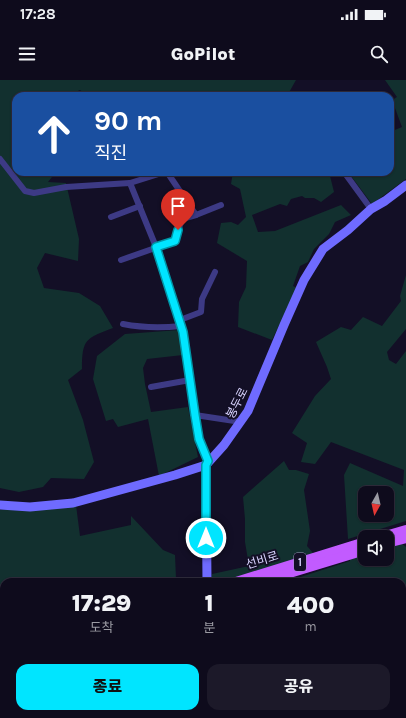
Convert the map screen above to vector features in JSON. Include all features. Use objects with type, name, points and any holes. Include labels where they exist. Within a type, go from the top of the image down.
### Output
[{"type":"main road","name":"봉두로","points":[[0,505],[30,506],[72,503],[175,475],[207,463],[224,445],[248,411],[306,276],[323,249],[348,230],[371,209],[385,201],[406,185]]},
{"type":"main road","points":[[207,463],[207,578]]},
{"type":"main road","points":[[394,534],[406,530]]},
{"type":"main road","points":[[394,541],[406,538]]},
{"type":"main road","name":"선비로","points":[[249,578],[358,544]]},
{"type":"main road","name":"선비로","points":[[273,578],[358,552]]},
{"type":"street","points":[[0,159],[12,174]]},
{"type":"street","points":[[14,176],[26,191],[34,193],[66,186],[130,182],[152,176]]},
{"type":"street","points":[[169,176],[196,215]]},
{"type":"street","points":[[347,176],[371,209]]},
{"type":"street","points":[[130,182],[156,247],[181,323],[199,439],[207,463]]},
{"type":"street","points":[[121,260],[175,241],[182,219],[221,205]]},
{"type":"street","points":[[111,217],[140,206]]},
{"type":"street","points":[[123,324],[141,328],[162,328],[181,323],[201,312],[202,299],[215,272]]},
{"type":"street","points":[[151,387],[190,380]]},
{"type":"street","points":[[195,415],[241,422]]},
{"type":"green space","points":[[0,80],[296,80],[289,92],[83,92],[80,90],[76,92],[12,92],[12,176],[53,176],[48,182],[66,183],[79,239],[78,261],[45,253],[37,268],[44,288],[79,293],[100,306],[113,328],[91,337],[87,341],[83,351],[82,369],[68,380],[83,420],[94,462],[84,479],[51,478],[43,487],[19,492],[0,488]]},
{"type":"green space","points":[[385,80],[406,80],[406,179],[372,204],[351,176],[394,176],[394,130],[402,127],[394,105],[394,99],[397,97]]},
{"type":"green space","points":[[232,176],[330,176],[334,192],[321,202],[314,198],[305,198],[302,196],[291,199],[287,206],[280,204],[252,215],[258,232],[275,231],[341,205],[351,215],[335,222],[329,234],[314,249],[308,262],[300,266],[293,286],[297,288],[272,340],[238,327],[239,302],[246,287],[247,261],[217,243],[221,223],[231,222],[238,225],[246,217],[240,189],[231,184]]},
{"type":"green space","points":[[406,275],[406,329],[387,352],[389,360],[396,364],[406,351],[406,521],[377,530],[358,530],[358,536],[348,539],[344,475],[350,463],[403,486],[404,470],[331,442],[315,464],[301,462],[307,443],[292,433],[315,396],[331,379],[316,342],[341,327],[351,330],[363,317],[382,326],[401,301],[400,296]]},
{"type":"green space","points":[[179,330],[183,355],[147,359],[143,368],[145,384],[151,412],[188,407],[198,457],[159,476],[148,419],[118,427],[113,419],[106,421],[93,379],[97,356],[125,334]]},
{"type":"green space","points":[[284,461],[289,470],[296,470],[309,474],[304,490],[310,531],[307,546],[314,554],[236,578],[212,578],[212,574],[249,566],[245,542],[243,497]]},
{"type":"green space","points":[[76,505],[80,536],[131,525],[131,516],[163,550],[175,555],[176,578],[0,578],[0,510]]},
{"type":"green space","points":[[401,543],[406,547],[406,578],[297,578],[350,561],[350,558],[358,556],[358,566],[394,566],[394,546]]},
{"type":"route","points":[[178,230],[175,241],[156,247],[183,332],[199,439],[208,461],[206,465],[206,538]]}]
